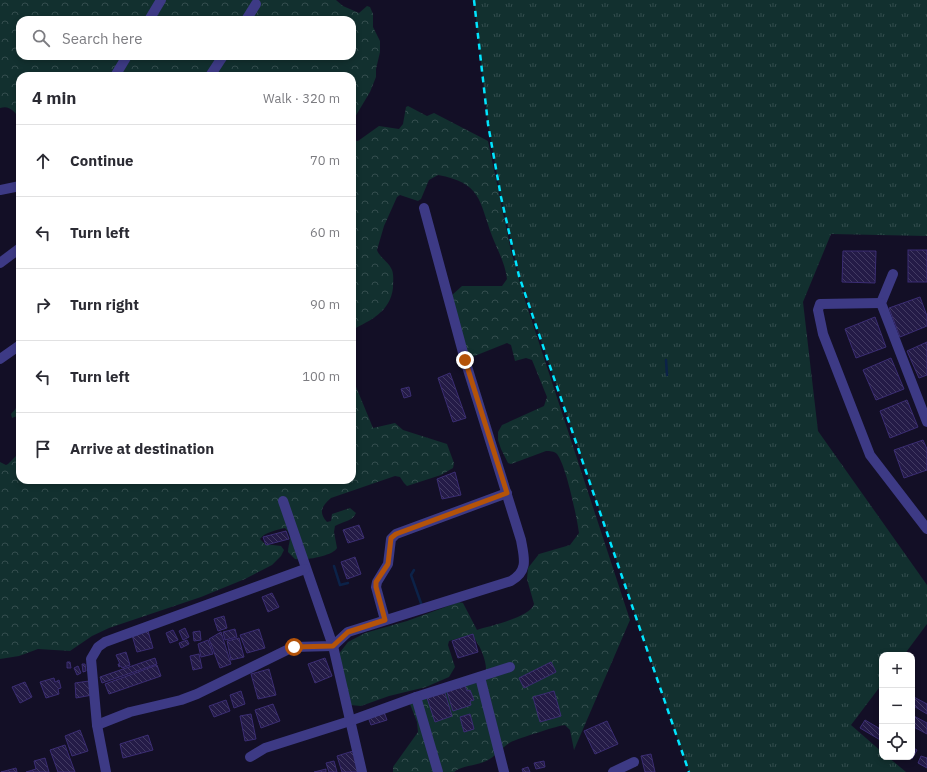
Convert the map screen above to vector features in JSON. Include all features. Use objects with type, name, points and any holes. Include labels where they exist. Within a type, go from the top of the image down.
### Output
[{"type":"street","points":[[151,16],[161,0]]},
{"type":"street","points":[[248,16],[256,4]]},
{"type":"street","points":[[117,72],[124,60]]},
{"type":"street","points":[[213,72],[220,60]]},
{"type":"street","points":[[0,190],[16,187]]},
{"type":"street","points":[[98,725],[135,710],[181,700],[197,694],[294,647],[333,646],[348,632],[511,581],[519,577],[523,570],[524,557],[507,493],[465,360],[424,208]]},
{"type":"street","points":[[0,263],[16,251]]},
{"type":"street","points":[[893,274],[882,303],[927,422]]},
{"type":"street","points":[[882,303],[820,304],[818,310],[823,334],[870,455],[927,529]]},
{"type":"street","points":[[0,359],[16,348]]},
{"type":"street","points":[[385,620],[376,582],[388,564],[391,538],[396,534],[507,493]]},
{"type":"street","points":[[283,502],[333,646],[362,772]]},
{"type":"street","points":[[106,772],[98,725],[91,659],[98,647],[105,642],[134,631],[305,569]]},
{"type":"street","points":[[250,757],[265,748],[510,667]]},
{"type":"street","points":[[480,676],[504,772]]},
{"type":"street","points":[[416,697],[438,772]]},
{"type":"street","points":[[613,772],[634,762]]},
{"type":"green space","points":[[0,0],[336,0],[343,6],[359,13],[367,6],[370,7],[373,14],[373,27],[380,41],[380,52],[376,69],[376,77],[370,92],[356,115],[356,72],[16,72],[16,114],[9,108],[0,108]]},
{"type":"green space","points":[[474,0],[927,0],[927,236],[831,234],[803,302],[818,431],[927,585],[927,624],[906,652],[879,652],[879,688],[851,725],[879,749],[879,760],[892,760],[906,772],[689,772],[519,276],[501,197],[488,124]]},
{"type":"green space","points":[[408,106],[427,116],[434,113],[488,141],[511,251],[525,300],[630,620],[574,750],[570,730],[565,725],[538,732],[511,742],[490,759],[482,763],[461,768],[454,772],[393,772],[393,767],[418,732],[417,722],[410,704],[486,672],[482,653],[473,637],[467,636],[449,641],[448,645],[455,667],[449,677],[426,687],[389,696],[361,706],[350,705],[338,655],[348,642],[365,633],[407,621],[459,602],[463,603],[477,630],[526,613],[534,604],[527,579],[528,568],[539,554],[570,545],[579,533],[574,504],[564,469],[557,454],[546,451],[511,464],[508,463],[498,440],[498,432],[502,425],[544,406],[547,397],[532,360],[526,358],[515,361],[511,345],[507,343],[472,357],[465,357],[451,296],[462,286],[502,286],[507,279],[503,262],[492,236],[481,203],[471,188],[452,178],[438,175],[429,180],[421,199],[418,201],[400,195],[397,197],[384,226],[377,250],[391,267],[393,272],[393,288],[391,296],[384,309],[373,319],[356,328],[356,141],[358,141],[379,126],[399,129],[403,124],[406,107]]},
{"type":"green space","points":[[356,387],[373,428],[395,423],[403,430],[447,444],[454,463],[453,468],[441,475],[407,486],[400,477],[395,476],[331,498],[322,509],[324,518],[327,522],[331,521],[332,514],[350,508],[356,513],[350,520],[335,526],[334,532],[337,548],[324,556],[311,559],[295,559],[288,552],[290,537],[288,531],[285,528],[271,532],[260,539],[265,544],[281,546],[284,550],[281,556],[272,565],[245,579],[201,597],[109,628],[92,636],[70,651],[38,649],[19,656],[0,659],[0,462],[6,465],[16,456],[16,484],[356,484]]},
{"type":"green space","points":[[16,408],[16,416],[12,418],[11,414]]},
{"type":"building","points":[[908,250],[927,250],[927,282],[908,282]]},
{"type":"building","points":[[843,251],[876,251],[875,283],[842,282]]},
{"type":"building","points":[[920,297],[927,316],[927,326],[900,337],[889,308]]},
{"type":"building","points":[[875,317],[886,347],[856,358],[845,329]]},
{"type":"building","points":[[927,342],[927,375],[919,378],[907,351]]},
{"type":"building","points":[[891,358],[904,389],[876,400],[863,370]]},
{"type":"building","points":[[450,373],[466,418],[453,422],[438,378]]},
{"type":"building","points":[[409,387],[411,396],[404,398],[401,389]]},
{"type":"building","points":[[907,400],[918,427],[890,438],[880,411]]},
{"type":"building","points":[[923,440],[927,449],[927,470],[904,478],[894,450]]},
{"type":"building","points":[[455,472],[461,495],[442,499],[437,479]]},
{"type":"building","points":[[359,525],[364,538],[348,543],[343,530]]},
{"type":"building","points":[[286,531],[289,539],[266,545],[263,537]]},
{"type":"building","points":[[355,557],[361,574],[347,579],[341,562]]},
{"type":"building","points":[[272,593],[279,607],[268,612],[262,597]]},
{"type":"building","points":[[224,616],[227,628],[218,631],[214,619]]},
{"type":"building","points":[[185,628],[189,637],[183,640],[179,631]]},
{"type":"building","points":[[235,629],[237,637],[225,640],[223,632]]},
{"type":"building","points":[[259,629],[265,648],[247,653],[240,635]]},
{"type":"building","points":[[173,630],[178,640],[170,643],[166,633]]},
{"type":"building","points":[[148,631],[153,648],[137,652],[132,635]]},
{"type":"building","points":[[200,631],[201,640],[194,641],[193,632]]},
{"type":"building","points":[[221,632],[231,664],[220,668],[209,639]]},
{"type":"building","points":[[473,634],[478,652],[458,658],[452,641]]},
{"type":"building","points":[[239,638],[244,657],[231,660],[227,641]]},
{"type":"building","points":[[187,640],[189,644],[181,648],[179,643]]},
{"type":"building","points":[[208,640],[213,654],[201,657],[198,644]]},
{"type":"building","points":[[126,652],[130,665],[122,668],[121,666],[119,667],[118,664],[120,664],[116,655]]},
{"type":"building","points":[[199,654],[202,668],[193,670],[190,656]]},
{"type":"building","points":[[155,658],[157,664],[102,683],[100,677]]},
{"type":"building","points":[[325,658],[332,676],[315,683],[308,664]]},
{"type":"building","points":[[67,662],[70,662],[71,668],[67,668]]},
{"type":"building","points":[[551,662],[556,672],[524,688],[519,678]]},
{"type":"building","points":[[82,664],[85,664],[86,671],[83,672]]},
{"type":"building","points":[[157,665],[161,676],[109,694],[105,684]]},
{"type":"building","points":[[78,666],[81,673],[77,675],[74,668]]},
{"type":"building","points":[[269,669],[276,695],[258,699],[251,674]]},
{"type":"building","points":[[54,678],[55,682],[59,680],[61,688],[58,689],[59,694],[46,698],[40,682]]},
{"type":"building","points":[[89,681],[92,695],[76,698],[75,683]]},
{"type":"building","points":[[25,682],[32,697],[20,703],[12,687]]},
{"type":"building","points":[[465,686],[467,691],[470,690],[474,700],[470,701],[471,705],[453,711],[447,692]]},
{"type":"building","points":[[241,691],[245,704],[234,708],[230,695]]},
{"type":"building","points":[[554,691],[561,716],[540,722],[533,697]]},
{"type":"building","points":[[445,693],[452,716],[435,722],[427,698]]},
{"type":"building","points":[[915,698],[927,704],[927,714],[915,707]]},
{"type":"building","points":[[226,700],[230,711],[214,717],[209,706]]},
{"type":"building","points":[[273,704],[280,721],[261,728],[255,710]]},
{"type":"building","points":[[384,712],[387,720],[371,725],[368,717]]},
{"type":"building","points":[[251,714],[256,739],[245,741],[240,716]]},
{"type":"building","points":[[470,714],[474,729],[464,732],[460,717]]},
{"type":"building","points":[[915,717],[927,723],[927,734],[915,728]]},
{"type":"building","points":[[865,720],[879,728],[879,739],[860,728]]},
{"type":"building","points":[[607,721],[618,744],[595,754],[584,731]]},
{"type":"building","points":[[80,730],[88,751],[72,756],[65,736]]},
{"type":"building","points":[[148,735],[153,750],[123,758],[120,744]]},
{"type":"building","points":[[65,745],[75,772],[58,772],[50,750]]},
{"type":"building","points":[[353,751],[359,772],[342,772],[337,756]]},
{"type":"building","points":[[651,754],[655,772],[645,772],[641,756]]},
{"type":"building","points":[[921,756],[927,758],[927,768],[918,763]]},
{"type":"building","points":[[45,758],[49,772],[26,772],[36,769],[34,761]]},
{"type":"building","points":[[334,761],[337,772],[329,772],[326,763]]},
{"type":"building","points":[[544,761],[545,767],[536,769],[534,763]]},
{"type":"building","points":[[528,767],[530,772],[523,772],[522,769]]},
{"type":"building","points":[[16,768],[17,772],[1,772]]},
{"type":"building","points":[[326,769],[326,772],[314,772]]},
{"type":"waterway","points":[[666,360],[667,375]]},
{"type":"waterway","points":[[334,566],[340,585],[348,583]]},
{"type":"waterway","points":[[414,570],[411,575],[422,606]]},
{"type":"railway","points":[[474,0],[488,124],[501,197],[519,276],[689,772]]},
{"type":"route","points":[[294,647],[333,646],[348,632],[385,620],[376,582],[388,564],[389,545],[391,538],[396,534],[507,493],[465,360]]}]
